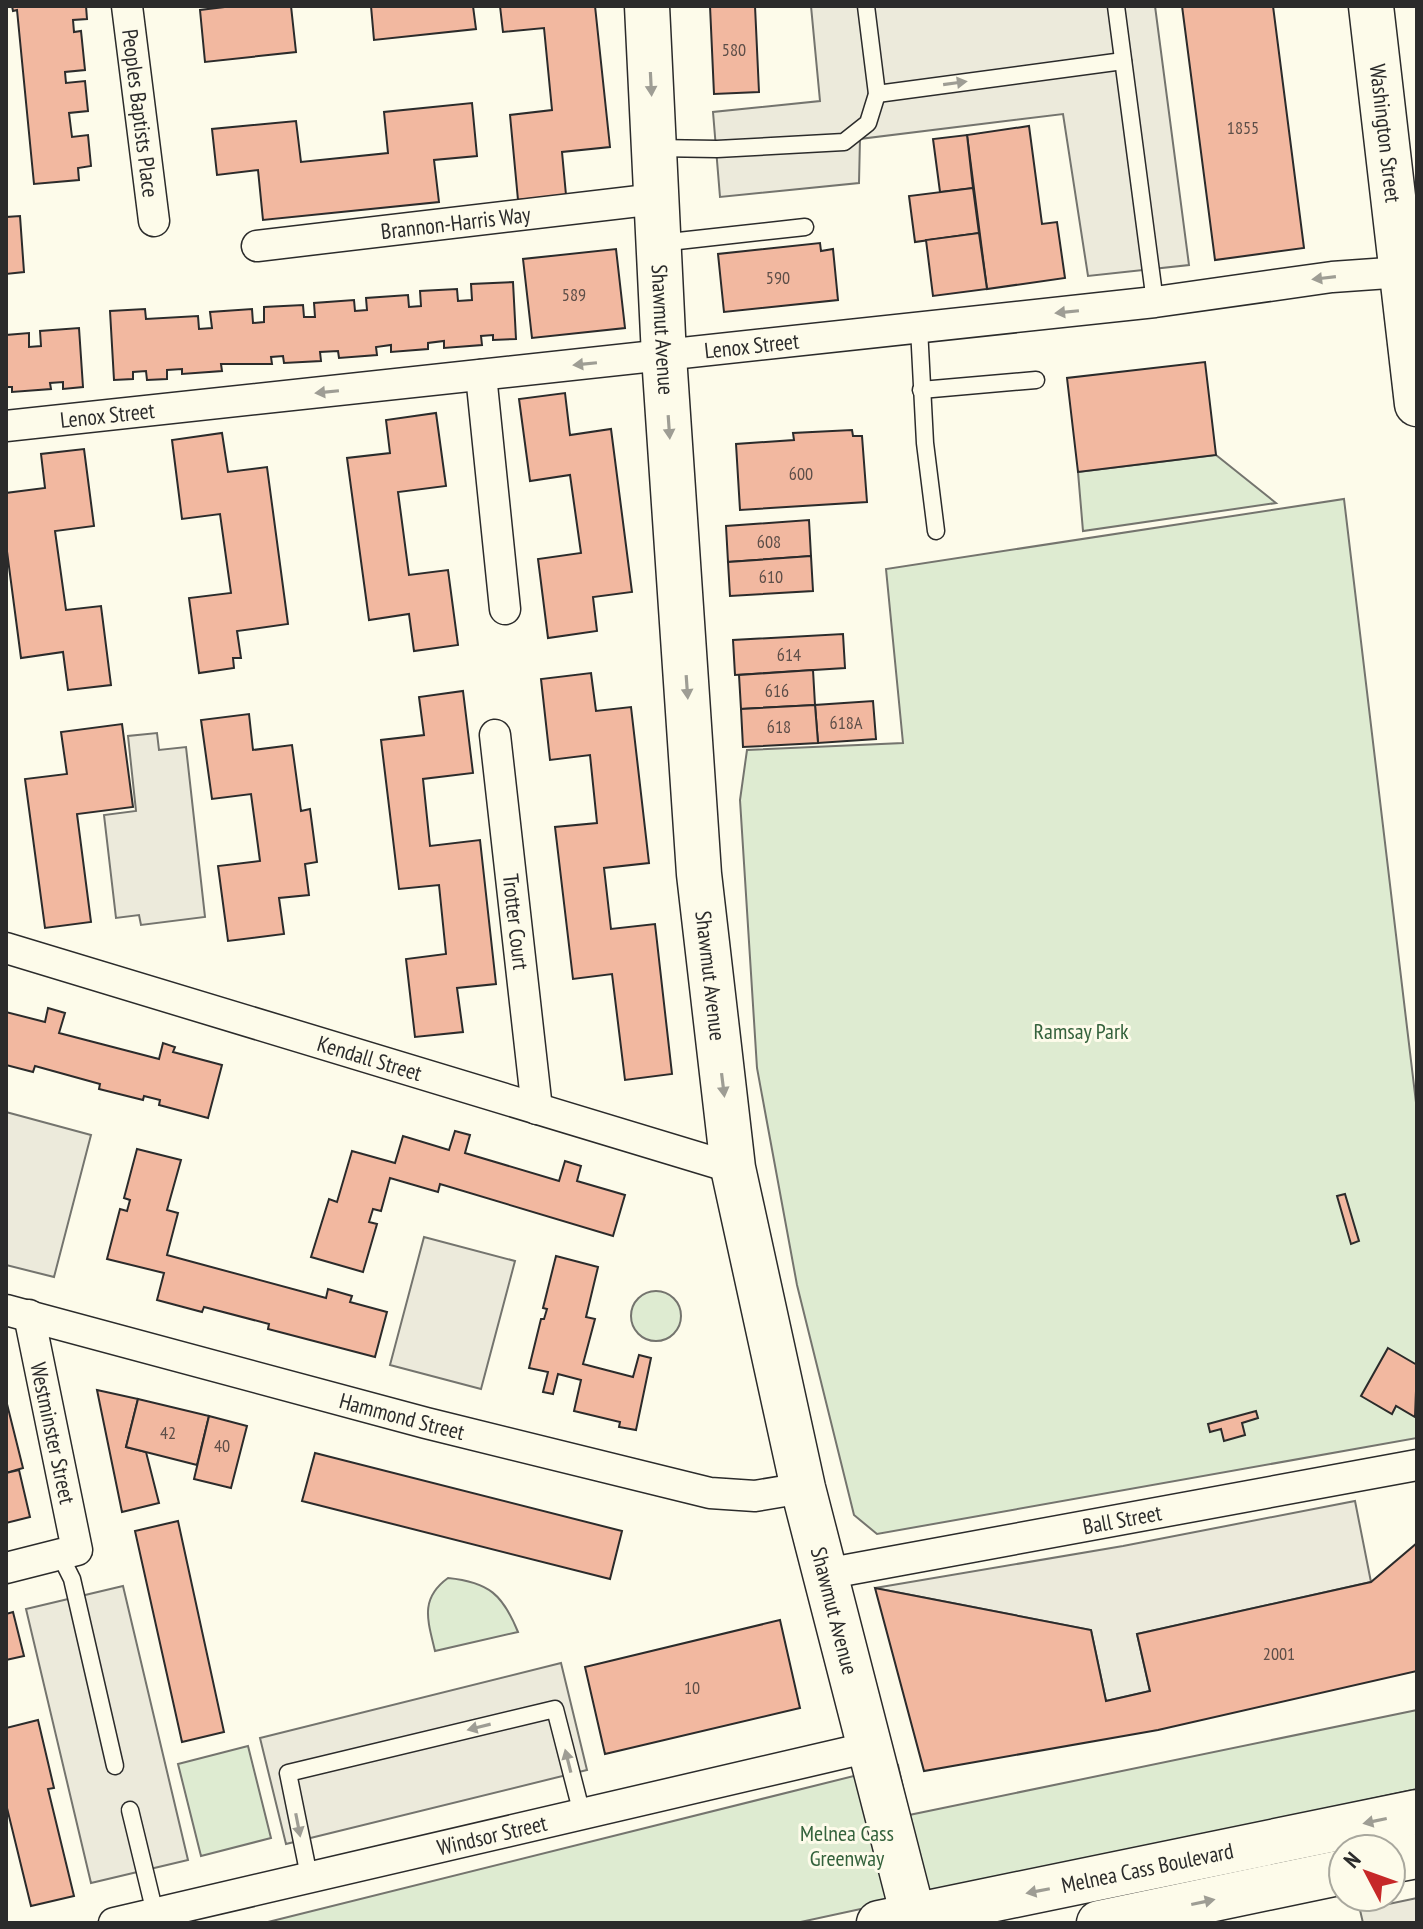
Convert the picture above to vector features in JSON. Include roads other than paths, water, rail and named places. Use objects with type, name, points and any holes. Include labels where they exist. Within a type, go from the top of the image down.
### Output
[{"type":"main road","name":"Shawmut Avenue","points":[[647,6],[664,356],[699,874],[733,1168],[803,1488],[870,1747],[902,1921]]},
{"type":"main road","name":"Washington Street","points":[[1371,6],[1410,272],[1417,404]]},
{"type":"main road","name":"Melnea Cass Boulevard","points":[[1381,1833],[1417,1812]]},
{"type":"main road","name":"Melnea Cass Boulevard","points":[[902,1921],[1327,1860]]},
{"type":"main road","name":"Melnea Cass Boulevard","points":[[1099,1923],[1327,1861]]},
{"type":"street","name":"Peoples Baptists Place","points":[[127,6],[154,221]]},
{"type":"street","name":"Brannon-Harris Way","points":[[257,246],[656,199]]},
{"type":"street","name":"Lenox Street","points":[[6,426],[1155,302],[1332,277],[1410,272]]},
{"type":"street","points":[[481,375],[505,609]]},
{"type":"street","name":"Trotter Court","points":[[495,735],[537,1109]]},
{"type":"street","name":"Kendall Street","points":[[6,948],[733,1168]]},
{"type":"street","name":"Hammond Street","points":[[18,1313],[426,1423],[710,1493],[755,1496],[803,1488]]},
{"type":"street","name":"Westminster Street","points":[[18,1313],[69,1552]]},
{"type":"street","name":"Ball Street","points":[[825,1574],[1417,1465]]},
{"type":"street","points":[[6,1568],[69,1552]]},
{"type":"street","name":"Windsor Street","points":[[114,1923],[870,1747]]},
{"type":"lane","points":[[654,148],[717,149],[844,142],[868,123],[877,94],[866,6]]},
{"type":"lane","points":[[1116,6],[1155,302]]},
{"type":"lane","points":[[877,94],[1123,61]]},
{"type":"lane","points":[[659,243],[805,227]]},
{"type":"lane","points":[[919,328],[921,390],[936,531]]},
{"type":"lane","points":[[921,390],[1036,380]]},
{"type":"lane","points":[[69,1552],[72,1579],[115,1766]]},
{"type":"lane","points":[[309,1876],[288,1773],[555,1709],[582,1814]]},
{"type":"lane","points":[[130,1810],[155,1913]]},
{"type":"park label","name":"Ramsay Park","points":[[1081,1031]]},
{"type":"park label","name":"Melnea Cass Greenway","points":[[847,1846]]}]
